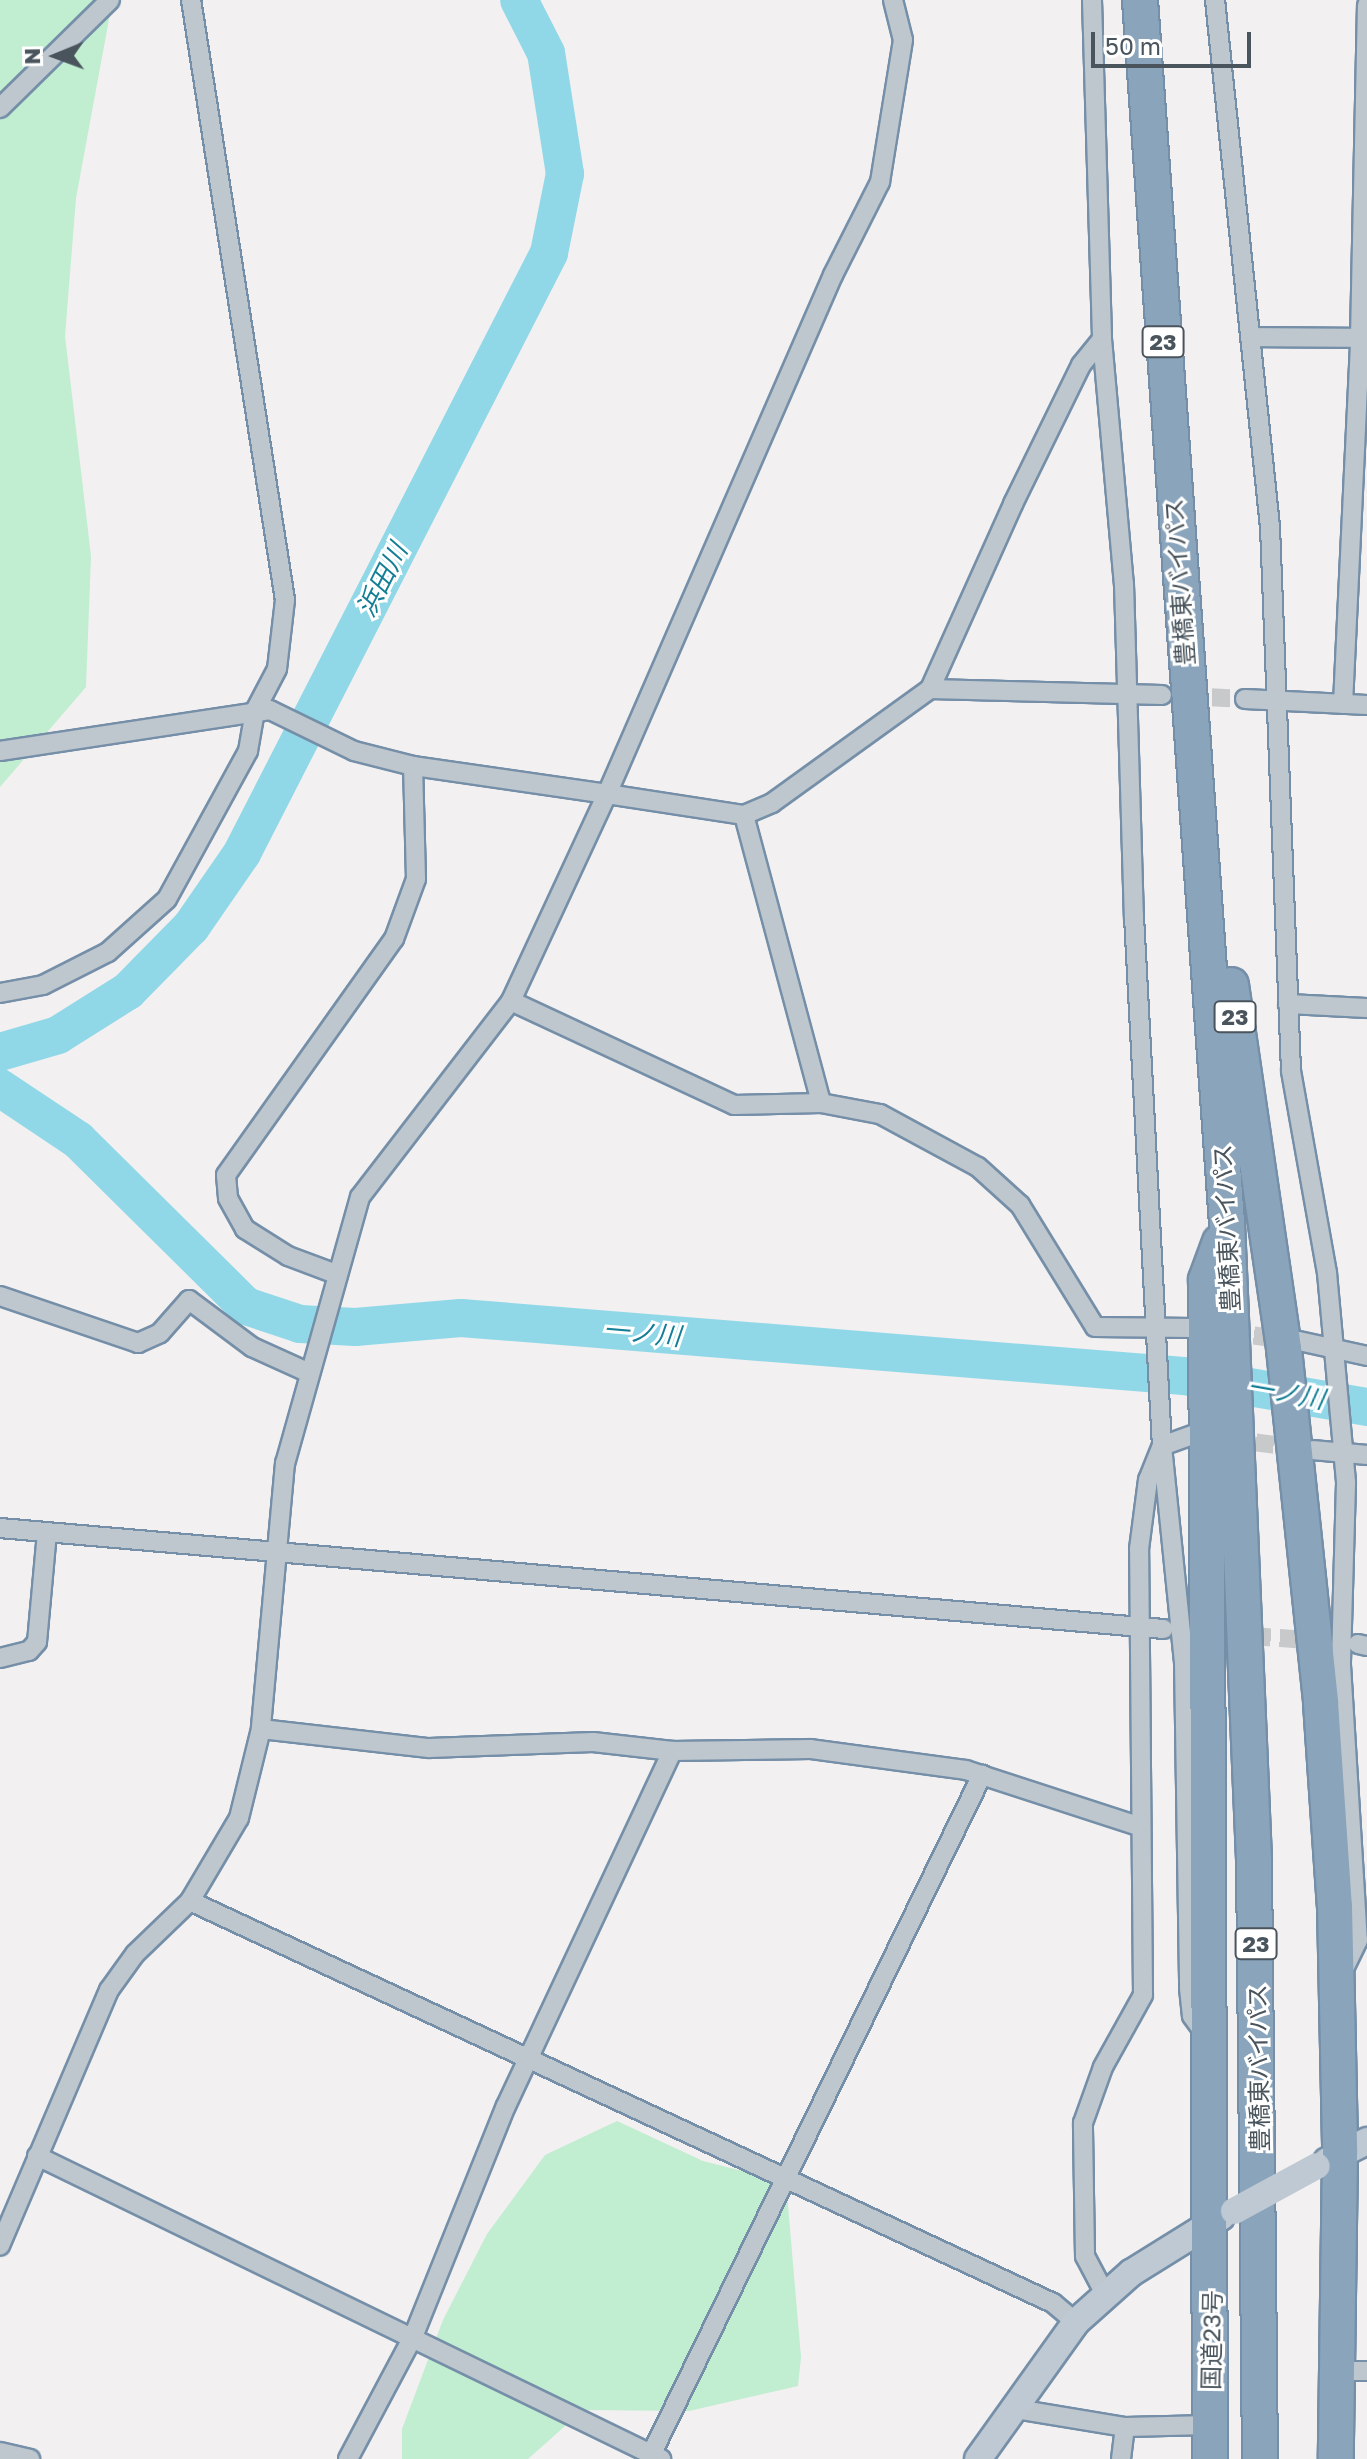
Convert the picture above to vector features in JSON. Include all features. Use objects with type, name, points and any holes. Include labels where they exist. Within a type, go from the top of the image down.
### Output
[{"type":"highway","name":"豊橋東バイパス","points":[[1140,0],[1174,690],[1227,1223],[1206,1280],[1211,1336]]},
{"type":"highway","name":"23","points":[[1174,690],[1292,1345],[1303,1443],[1335,1906],[1333,1990],[1352,2370],[1336,2459]]},
{"type":"highway","name":"23","points":[[1211,1336],[1209,2040],[1223,2216]]},
{"type":"highway","name":"豊橋東バイパス","points":[[1212,1430],[1255,1891],[1260,2459]]},
{"type":"highway","name":"国道23号","points":[[1210,2459],[1223,2216]]},
{"type":"street","points":[[0,108],[110,0]]},
{"type":"street","points":[[0,993],[43,985],[108,952],[167,899],[248,751],[277,669],[285,600],[191,0]]},
{"type":"street","points":[[0,2246],[109,1990],[135,1954],[190,1901],[239,1818],[261,1729],[285,1463],[308,1369],[360,1197],[511,1001],[607,794],[833,275],[880,182],[903,40],[893,0]]},
{"type":"street","points":[[1092,0],[1102,339],[1128,693],[1134,916],[1162,1446],[1184,1661],[1189,1988],[1192,2016],[1209,2040]]},
{"type":"street","points":[[1215,0],[1251,337],[1279,698],[1291,1071],[1337,1354],[1342,1450],[1341,1665],[1358,1940],[1333,1990]]},
{"type":"street","points":[[1343,704],[1364,338],[1367,5]]},
{"type":"street","points":[[1251,337],[1364,338]]},
{"type":"street","points":[[0,751],[262,710],[354,751],[413,766],[744,815],[797,786],[930,689],[1081,365],[1102,339]]},
{"type":"street","points":[[930,689],[1128,693],[1174,690]]},
{"type":"street","points":[[1245,699],[1279,698],[1367,705]]},
{"type":"street","points":[[334,1282],[245,1229],[228,1198],[226,1175],[394,939],[416,879],[413,766]]},
{"type":"street","points":[[744,815],[821,1103]]},
{"type":"street","points":[[511,1001],[734,1105],[821,1103],[880,1114],[978,1167],[1020,1205],[1095,1327],[1211,1336]]},
{"type":"street","points":[[1288,1004],[1367,1008]]},
{"type":"street","points":[[0,1296],[138,1343],[160,1333],[189,1300],[252,1347],[308,1369]]},
{"type":"street","points":[[1292,1345],[1367,1356]]},
{"type":"street","points":[[1105,2294],[1085,2256],[1083,2123],[1103,2067],[1143,1995],[1138,1826],[1138,1629],[1148,1480],[1162,1446],[1212,1430]]},
{"type":"street","points":[[1303,1443],[1367,1455]]},
{"type":"street","points":[[0,1528],[1164,1629]]},
{"type":"street","points":[[0,1658],[29,1651],[37,1642],[47,1532]]},
{"type":"street","points":[[261,1729],[429,1748],[593,1742],[672,1751],[811,1749],[982,1775],[1138,1826]]},
{"type":"street","points":[[348,2459],[413,2337],[528,2059],[672,1751]]},
{"type":"street","points":[[37,2156],[654,2457],[783,2177],[982,1775]]},
{"type":"street","points":[[190,1901],[1053,2303],[1076,2322]]},
{"type":"street","points":[[978,2459],[1010,2408],[1076,2322],[1105,2294],[1223,2216],[1341,2154]]},
{"type":"street","points":[[1010,2408],[1125,2427],[1210,2425]]},
{"type":"street","points":[[1121,2459],[1125,2427]]},
{"type":"street","points":[[0,2452],[30,2459]]},
{"type":"green space","points":[[0,0],[99,0],[110,14],[76,198],[65,336],[91,556],[86,687],[0,787]]},
{"type":"green space","points":[[617,2121],[703,2161],[786,2182],[801,2357],[798,2386],[689,2411],[583,2410],[528,2459],[402,2459],[402,2429],[443,2320],[487,2234],[545,2155]]},
{"type":"waterway","name":"浜田川","points":[[0,1052],[58,1035],[128,991],[191,927],[242,853],[549,253],[565,174],[546,53],[519,0]]},
{"type":"waterway","name":"一ノ川","points":[[0,1088],[78,1140],[246,1306],[300,1324],[355,1327],[461,1318],[1184,1376],[1367,1407]]},
{"type":"tunnel","points":[[1185,696],[1245,699]]},
{"type":"tunnel","points":[[1227,1332],[1289,1340]]},
{"type":"tunnel","points":[[1229,1439],[1299,1448]]},
{"type":"tunnel","points":[[1199,1632],[1357,1644]]}]
